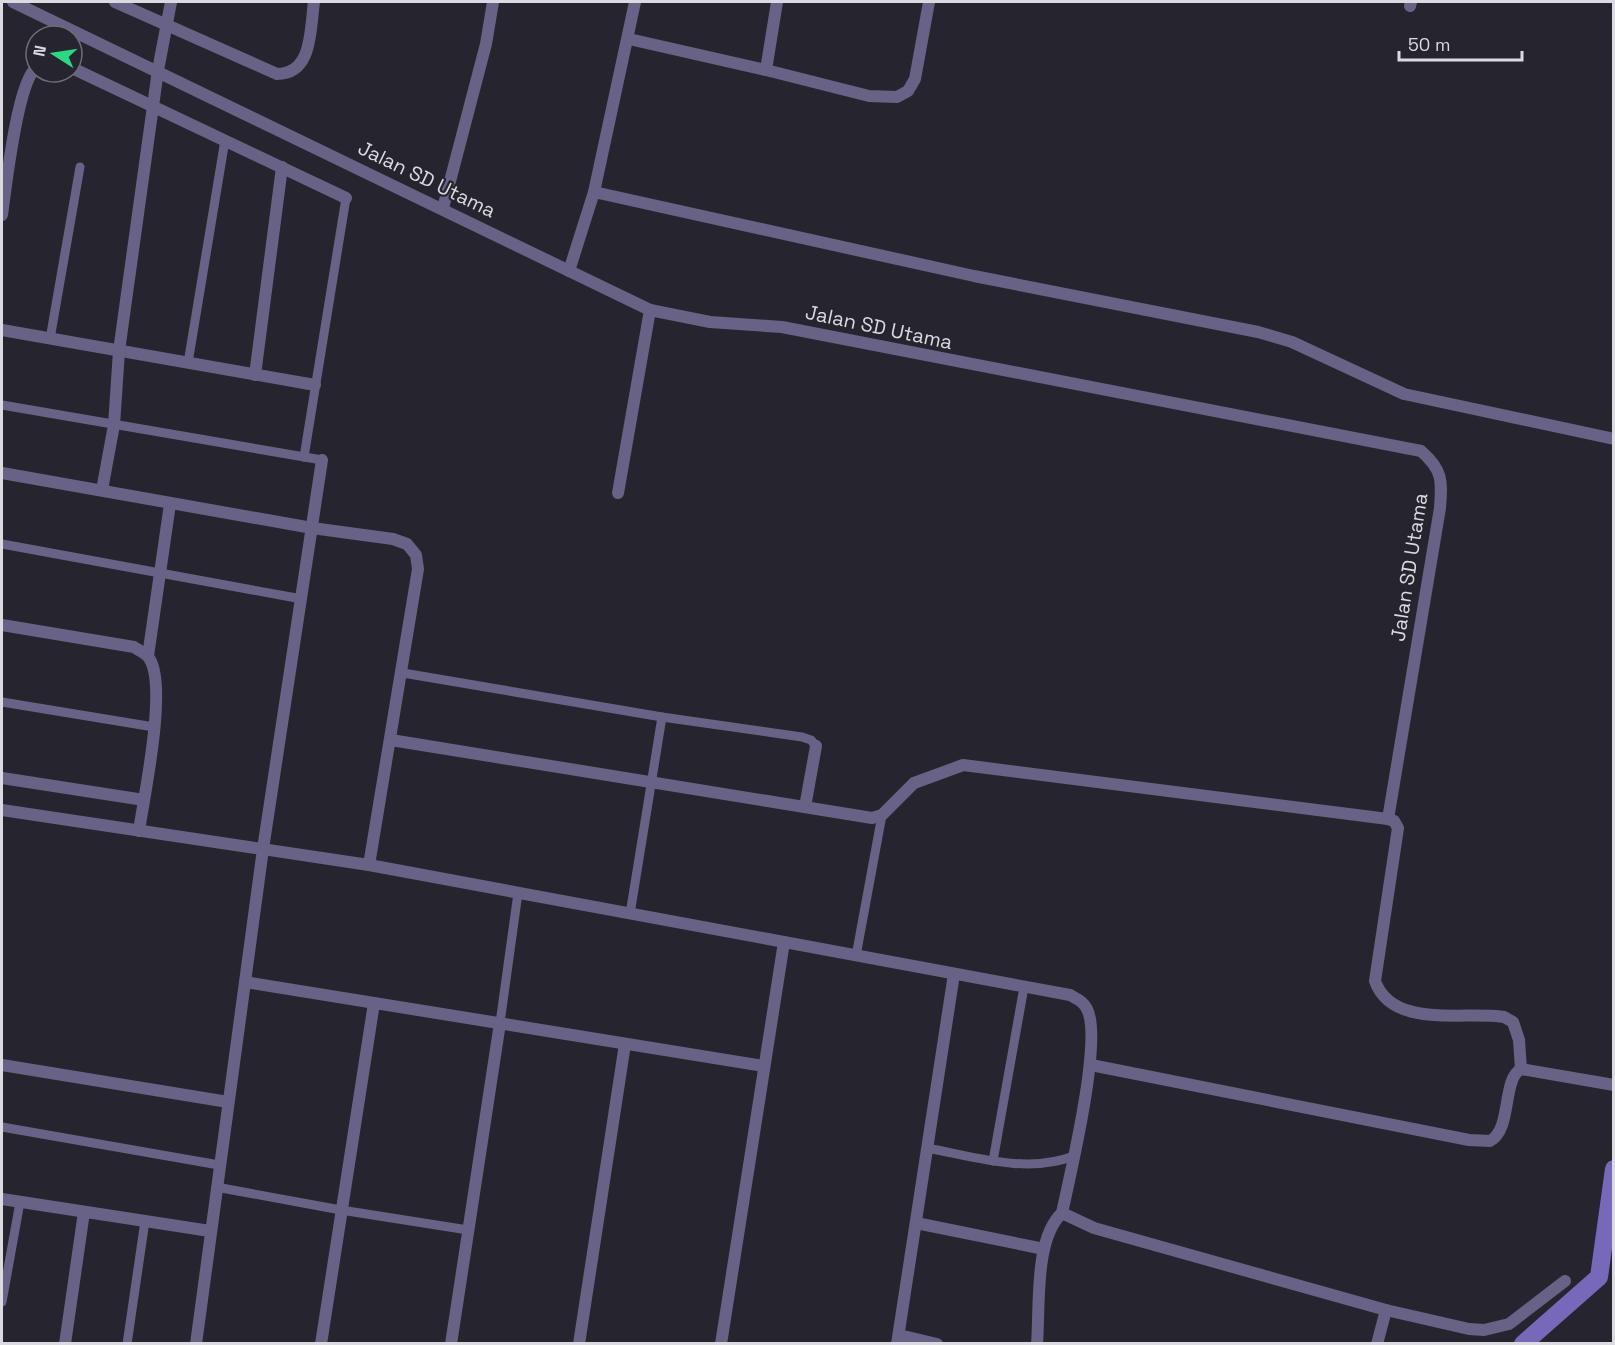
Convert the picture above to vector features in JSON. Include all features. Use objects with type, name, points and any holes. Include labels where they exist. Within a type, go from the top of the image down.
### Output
[{"type":"street","name":"Jalan SD Utama","points":[[13,2],[158,70],[650,310],[710,322],[782,327],[1421,451],[1432,460],[1440,473],[1440,508],[1388,819]]},
{"type":"street","points":[[115,2],[263,70],[289,74],[300,67],[306,53],[314,2]]},
{"type":"street","points":[[102,490],[114,425],[120,351],[158,70],[171,2]]},
{"type":"street","points":[[442,208],[486,44],[494,2]]},
{"type":"street","points":[[569,271],[594,192],[629,39],[635,2]]},
{"type":"street","points":[[766,70],[777,2]]},
{"type":"street","points":[[629,39],[869,96],[897,97],[908,91],[915,79],[929,2]]},
{"type":"street","points":[[84,74],[346,198]]},
{"type":"street","points":[[2,215],[22,93],[26,84]]},
{"type":"street","points":[[255,375],[282,167]]},
{"type":"street","points":[[594,192],[974,276],[1258,332],[1292,342],[1404,393],[1614,439]]},
{"type":"street","points":[[618,493],[650,310]]},
{"type":"street","points":[[2,330],[315,385]]},
{"type":"street","points":[[196,1344],[263,849],[322,460]]},
{"type":"street","points":[[2,474],[312,528],[393,539],[407,544],[416,555],[418,569],[403,673],[369,865]]},
{"type":"street","points":[[139,831],[154,727],[156,690],[154,671],[148,656],[170,504]]},
{"type":"street","points":[[2,625],[134,647],[148,656]]},
{"type":"street","points":[[391,740],[872,818],[882,815],[914,783],[963,765],[1388,819],[1394,821],[1398,828],[1375,981],[1379,993],[1400,1010],[1457,1016],[1504,1017],[1513,1022],[1519,1040],[1521,1069],[1514,1077],[1499,1131],[1490,1141],[1469,1140],[1091,1065]]},
{"type":"street","points":[[805,807],[816,746]]},
{"type":"street","points":[[2,778],[144,800]]},
{"type":"street","points":[[2,810],[369,865],[1070,995],[1082,1001],[1089,1011],[1091,1065],[1062,1213],[1053,1221],[1044,1249],[1037,1344]]},
{"type":"street","points":[[720,1344],[784,942]]},
{"type":"street","points":[[937,1344],[898,1339],[954,974]]},
{"type":"street","points":[[245,982],[764,1066]]},
{"type":"street","points":[[321,1344],[374,1003]]},
{"type":"street","points":[[451,1344],[500,1023]]},
{"type":"street","points":[[579,1344],[625,1044]]},
{"type":"street","points":[[2,1065],[228,1102]]},
{"type":"street","points":[[1521,1069],[1614,1085]]},
{"type":"street","points":[[2,1199],[210,1231]]},
{"type":"street","points":[[65,1344],[84,1212]]},
{"type":"street","points":[[1062,1213],[1094,1228],[1386,1310],[1469,1329],[1497,1328],[1509,1324],[1565,1281]]},
{"type":"street","points":[[916,1223],[1044,1249]]},
{"type":"street","points":[[1377,1344],[1386,1310]]},
{"type":"lane","points":[[188,363],[225,140]]},
{"type":"lane","points":[[50,339],[80,167]]},
{"type":"lane","points":[[304,457],[346,198]]},
{"type":"lane","points":[[2,405],[322,460]]},
{"type":"lane","points":[[2,544],[302,598]]},
{"type":"lane","points":[[403,673],[662,717],[802,737],[811,740],[816,746]]},
{"type":"lane","points":[[2,702],[154,727]]},
{"type":"lane","points":[[630,914],[662,717]]},
{"type":"lane","points":[[856,956],[882,815]]},
{"type":"lane","points":[[500,1023],[519,893]]},
{"type":"lane","points":[[993,1161],[1024,987]]},
{"type":"lane","points":[[2,1126],[219,1165]]},
{"type":"lane","points":[[927,1148],[993,1161],[1037,1165],[1057,1162],[1074,1156]]},
{"type":"lane","points":[[216,1187],[468,1230]]},
{"type":"lane","points":[[2,1302],[20,1202]]},
{"type":"lane","points":[[128,1344],[145,1221]]},
{"type":"waterway","points":[[1523,1344],[1599,1277],[1614,1169]]}]
